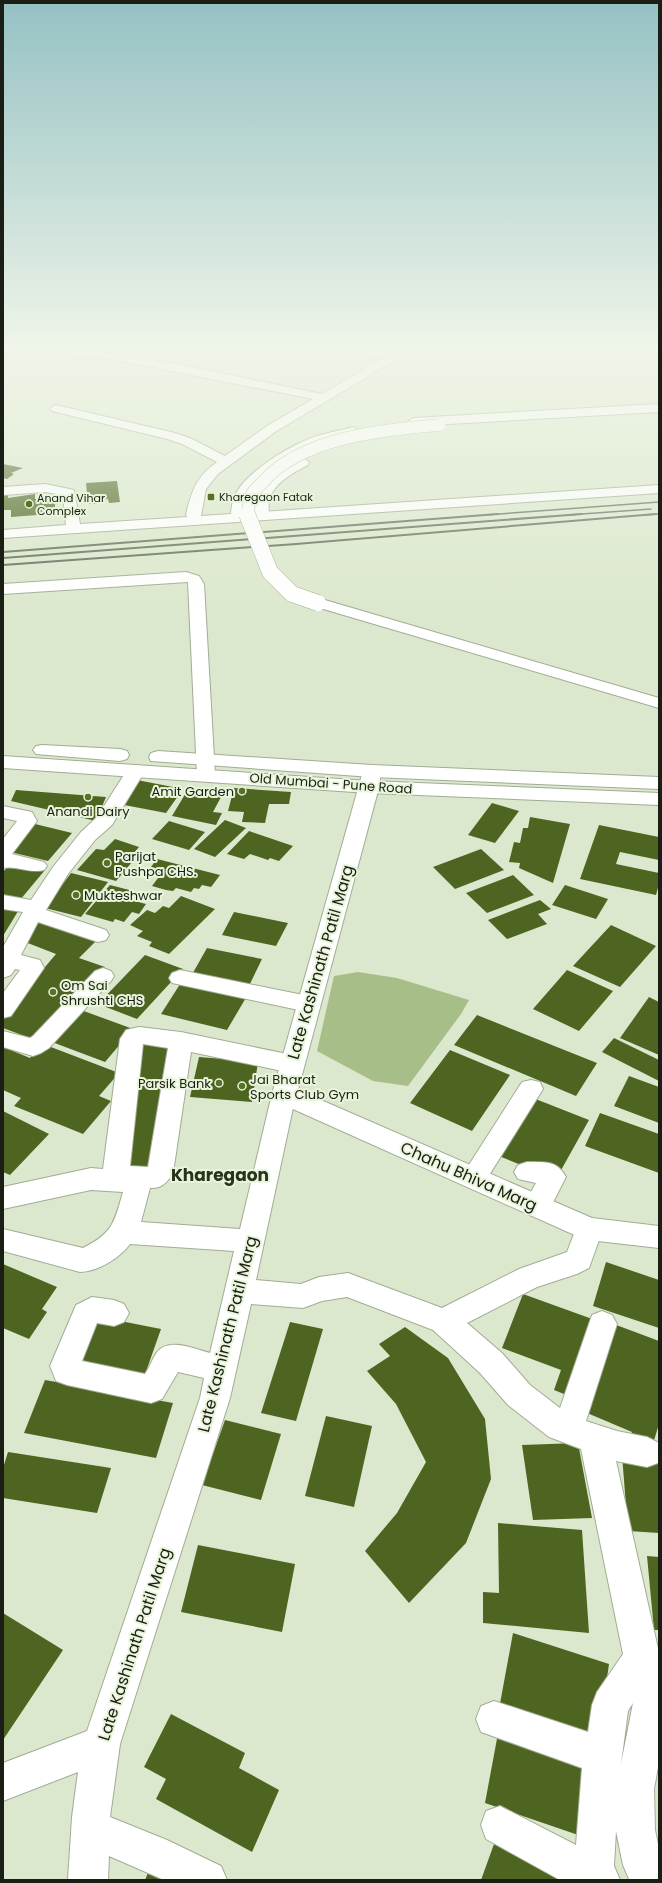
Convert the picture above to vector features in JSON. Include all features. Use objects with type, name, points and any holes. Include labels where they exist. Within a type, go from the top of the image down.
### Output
[{"type":"street","points":[[162,434],[186,441],[225,461]]},
{"type":"street","points":[[194,517],[199,489],[213,471],[264,434]]},
{"type":"street","points":[[238,512],[239,499],[248,485],[262,470],[315,441],[344,434]]},
{"type":"street","points":[[369,434],[341,440],[300,454],[271,472],[252,494],[247,516],[270,572],[292,594],[318,603],[659,703]]},
{"type":"street","points":[[262,511],[266,489],[285,473],[306,460],[345,444],[391,434]]},
{"type":"street","points":[[262,511],[659,482]]},
{"type":"street","points":[[3,491],[62,489],[69,493],[73,525]]},
{"type":"street","points":[[3,534],[73,525],[194,517],[238,512],[659,489]]},
{"type":"street","points":[[3,524],[73,525]]},
{"type":"street","points":[[3,589],[186,577],[194,579],[196,584],[205,767]]},
{"type":"street","name":"Old Mumbai - Pune Road","points":[[3,759],[205,767],[659,800]]},
{"type":"street","name":"Old Mumbai - Pune Road","points":[[3,759],[136,771],[205,767]]},
{"type":"street","points":[[3,1010],[33,968],[32,965],[7,957],[24,927],[60,871],[88,836],[105,821],[136,771]]},
{"type":"street","name":"Old Mumbai - Pune Road","points":[[370,779],[659,784]]},
{"type":"street","name":"Late Kashinath Patil Marg","points":[[88,1880],[90,1829],[101,1744],[215,1398],[284,1094],[370,779]]},
{"type":"street","points":[[3,812],[25,816],[27,821],[3,853]]},
{"type":"street","points":[[3,862],[10,860],[37,866]]},
{"type":"street","points":[[3,902],[34,911],[98,935]]},
{"type":"street","points":[[3,1039],[33,1047],[41,1042],[103,976]]},
{"type":"street","points":[[180,978],[308,1004]]},
{"type":"street","points":[[180,1041],[160,1173],[154,1178],[118,1175],[116,1173],[133,1038],[139,1034],[180,1041],[292,1064]]},
{"type":"street","points":[[474,1178],[530,1089]]},
{"type":"street","name":"Chahu Bhiva Marg","points":[[284,1094],[589,1229],[659,1238]]},
{"type":"street","points":[[527,1172],[549,1173],[553,1177],[537,1206]]},
{"type":"street","points":[[3,1198],[91,1179],[133,1183],[137,1188],[125,1232],[119,1240],[94,1256],[80,1260],[3,1240]]},
{"type":"street","points":[[443,1321],[529,1278],[566,1266],[579,1260],[589,1229]]},
{"type":"street","points":[[125,1232],[251,1241]]},
{"type":"street","points":[[240,1291],[303,1296],[319,1289],[348,1286],[443,1321],[491,1363],[519,1395],[560,1427],[617,1446],[647,1452]]},
{"type":"street","points":[[114,1313],[92,1310],[86,1314],[65,1366],[67,1371],[151,1389],[158,1382],[167,1361],[172,1356],[221,1369]]},
{"type":"street","points":[[500,1825],[596,1878],[603,1756],[610,1705],[638,1662],[642,1653],[582,1434],[602,1324]]},
{"type":"street","points":[[659,1676],[655,1682],[635,1789],[635,1830],[644,1865],[659,1879]]},
{"type":"street","points":[[494,1720],[603,1756]]},
{"type":"street","points":[[3,1782],[101,1744]]},
{"type":"street","points":[[90,1829],[153,1854],[207,1880]]},
{"type":"green space","points":[[358,972],[397,978],[469,1000],[461,1014],[408,1086],[373,1081],[317,1051],[334,976]]},
{"type":"building","points":[[3,464],[23,468],[11,473],[14,474],[7,479],[3,478]]},
{"type":"building","points":[[117,481],[120,502],[109,503],[108,499],[99,500],[99,504],[88,504],[86,483]]},
{"type":"building","name":"Anand Vihar Complex","points":[[35,494],[35,499],[55,497],[55,511],[50,511],[50,514],[11,517],[11,510],[3,510],[3,495],[8,495],[8,498]]},
{"type":"building","points":[[137,780],[183,789],[166,813],[119,804]]},
{"type":"building","points":[[234,788],[291,792],[289,804],[269,804],[265,823],[242,822],[244,812],[228,811]]},
{"type":"building","points":[[16,790],[106,797],[96,821],[11,801]]},
{"type":"building","points":[[187,791],[221,797],[213,812],[222,813],[216,825],[172,816]]},
{"type":"building","points":[[492,803],[519,811],[495,843],[468,835]]},
{"type":"building","points":[[530,817],[570,824],[553,883],[519,868],[520,863],[509,862],[514,842],[520,843],[523,828],[528,828]]},
{"type":"building","points":[[225,820],[246,828],[215,857],[194,849]]},
{"type":"building","points":[[169,821],[205,832],[189,850],[152,839]]},
{"type":"building","points":[[31,823],[72,833],[48,861],[6,851]]},
{"type":"building","points":[[599,825],[659,837],[659,860],[620,852],[616,864],[659,873],[659,884],[656,895],[580,879]]},
{"type":"building","points":[[249,831],[293,846],[279,861],[270,858],[268,860],[250,854],[244,859],[227,854]]},
{"type":"building","name":"Parijat Pushpa CHS.","points":[[115,839],[139,847],[133,854],[138,855],[116,881],[77,870],[96,849],[104,850]]},
{"type":"building","points":[[481,849],[504,870],[455,889],[433,867]]},
{"type":"building","points":[[157,859],[220,875],[211,887],[202,885],[199,889],[194,888],[191,892],[176,888],[173,891],[166,890],[152,886],[161,874],[152,871],[155,868],[151,867]]},
{"type":"building","points":[[12,862],[45,870],[20,900],[3,896],[3,872]]},
{"type":"building","name":"Mukteshwar","points":[[71,873],[108,882],[81,917],[45,908]]},
{"type":"building","points":[[513,875],[534,895],[487,913],[466,893]]},
{"type":"building","points":[[110,885],[137,892],[131,900],[146,904],[139,914],[132,912],[124,922],[115,919],[113,922],[85,914]]},
{"type":"building","points":[[565,885],[608,899],[596,919],[552,905]]},
{"type":"building","points":[[181,896],[215,909],[169,954],[149,946],[152,942],[137,936],[143,931],[130,925],[147,910],[155,913],[163,906],[169,908]]},
{"type":"building","points":[[540,900],[551,909],[538,914],[547,924],[507,939],[488,920]]},
{"type":"building","points":[[3,905],[20,908],[3,936]]},
{"type":"building","points":[[234,912],[288,923],[276,946],[222,935]]},
{"type":"building","name":"Om Sai Shrushti CHS","points":[[39,916],[99,938],[79,958],[105,967],[38,1041],[3,1028],[3,1017],[56,954],[20,940]]},
{"type":"building","points":[[611,925],[656,946],[620,987],[573,966]]},
{"type":"building","points":[[207,948],[262,959],[247,990],[190,978]]},
{"type":"building","points":[[145,955],[183,969],[137,1019],[98,1004]]},
{"type":"building","points":[[567,970],[613,991],[579,1031],[533,1009]]},
{"type":"building","points":[[182,981],[247,996],[227,1030],[161,1014]]},
{"type":"building","points":[[649,997],[659,1002],[659,1055],[620,1038]]},
{"type":"building","points":[[81,1010],[133,1029],[105,1062],[52,1042]]},
{"type":"building","points":[[477,1015],[597,1063],[576,1096],[454,1045]]},
{"type":"building","points":[[614,1038],[659,1060],[659,1081],[602,1052]]},
{"type":"building","points":[[137,1042],[171,1042],[156,1172],[119,1173]]},
{"type":"building","points":[[43,1044],[119,1073],[99,1096],[111,1101],[83,1134],[14,1106],[21,1098],[3,1090],[3,1047],[30,1058]]},
{"type":"building","points":[[450,1050],[510,1075],[472,1131],[410,1103]]},
{"type":"building","points":[[199,1057],[258,1062],[252,1102],[190,1097]]},
{"type":"building","points":[[629,1076],[659,1087],[659,1123],[614,1106]]},
{"type":"building","points":[[533,1098],[589,1120],[560,1172],[536,1171],[499,1156]]},
{"type":"building","points":[[3,1111],[49,1134],[10,1175],[3,1172]]},
{"type":"building","points":[[600,1113],[659,1134],[659,1173],[585,1146]]},
{"type":"building","points":[[606,1262],[659,1280],[659,1328],[593,1306]]},
{"type":"building","points":[[3,1264],[57,1287],[42,1309],[47,1312],[29,1339],[3,1328]]},
{"type":"building","points":[[523,1294],[595,1320],[569,1396],[554,1390],[561,1370],[502,1348]]},
{"type":"building","points":[[90,1315],[161,1329],[143,1380],[70,1365]]},
{"type":"building","points":[[290,1322],[323,1329],[296,1421],[261,1413]]},
{"type":"building","points":[[611,1323],[659,1341],[659,1424],[652,1447],[630,1438],[632,1432],[580,1410]]},
{"type":"building","points":[[405,1327],[448,1358],[485,1419],[491,1479],[466,1543],[409,1603],[365,1551],[397,1513],[426,1462],[396,1404],[367,1371],[390,1356],[379,1344]]},
{"type":"building","points":[[45,1380],[173,1403],[156,1458],[24,1433]]},
{"type":"building","points":[[326,1416],[372,1426],[354,1507],[305,1496]]},
{"type":"building","points":[[225,1420],[281,1434],[261,1500],[202,1485]]},
{"type":"building","points":[[578,1443],[592,1518],[533,1520],[522,1445]]},
{"type":"building","points":[[8,1452],[111,1468],[97,1513],[3,1498],[3,1468]]},
{"type":"building","points":[[622,1455],[659,1458],[659,1533],[628,1531]]},
{"type":"building","points":[[498,1523],[582,1530],[589,1633],[483,1623],[483,1592],[499,1593]]},
{"type":"building","points":[[198,1545],[295,1564],[282,1632],[181,1612]]},
{"type":"building","points":[[647,1556],[659,1557],[659,1630],[654,1630]]},
{"type":"building","points":[[3,1613],[63,1650],[3,1740]]},
{"type":"building","points":[[513,1633],[609,1664],[598,1742],[499,1709]]},
{"type":"building","points":[[171,1714],[245,1753],[239,1768],[279,1790],[252,1852],[156,1799],[166,1779],[144,1767]]},
{"type":"building","points":[[499,1728],[598,1761],[587,1838],[485,1803]]},
{"type":"building","points":[[498,1833],[583,1880],[481,1880]]},
{"type":"building","points":[[152,1863],[189,1880],[145,1880]]},
{"type":"railway","points":[[485,515],[659,502]]},
{"type":"railway","points":[[568,515],[651,509]]},
{"type":"railway","points":[[3,552],[498,514]]},
{"type":"railway","points":[[3,558],[582,514]]},
{"type":"railway","points":[[644,515],[656,514]]},
{"type":"railway","points":[[644,515],[659,514]]},
{"type":"railway","points":[[3,565],[296,544],[644,515]]},
{"type":"place","name":"Kharegaon Fatak","points":[[211,497]]},
{"type":"place","name":"Anand Vihar Complex","points":[[29,504]]},
{"type":"place","name":"Amit Garden","points":[[242,791]]},
{"type":"place","name":"Anandi Dairy","points":[[88,797]]},
{"type":"place","name":"Parijat Pushpa CHS.","points":[[107,863]]},
{"type":"place","name":"Mukteshwar","points":[[76,895]]},
{"type":"place","name":"Om Sai Shrushti CHS","points":[[53,992]]},
{"type":"place","name":"Parsik Bank","points":[[219,1083]]},
{"type":"place","name":"Jai Bharat Sports Club Gym","points":[[242,1086]]},
{"type":"district","name":"Kharegaon","points":[[220,1175]]}]
